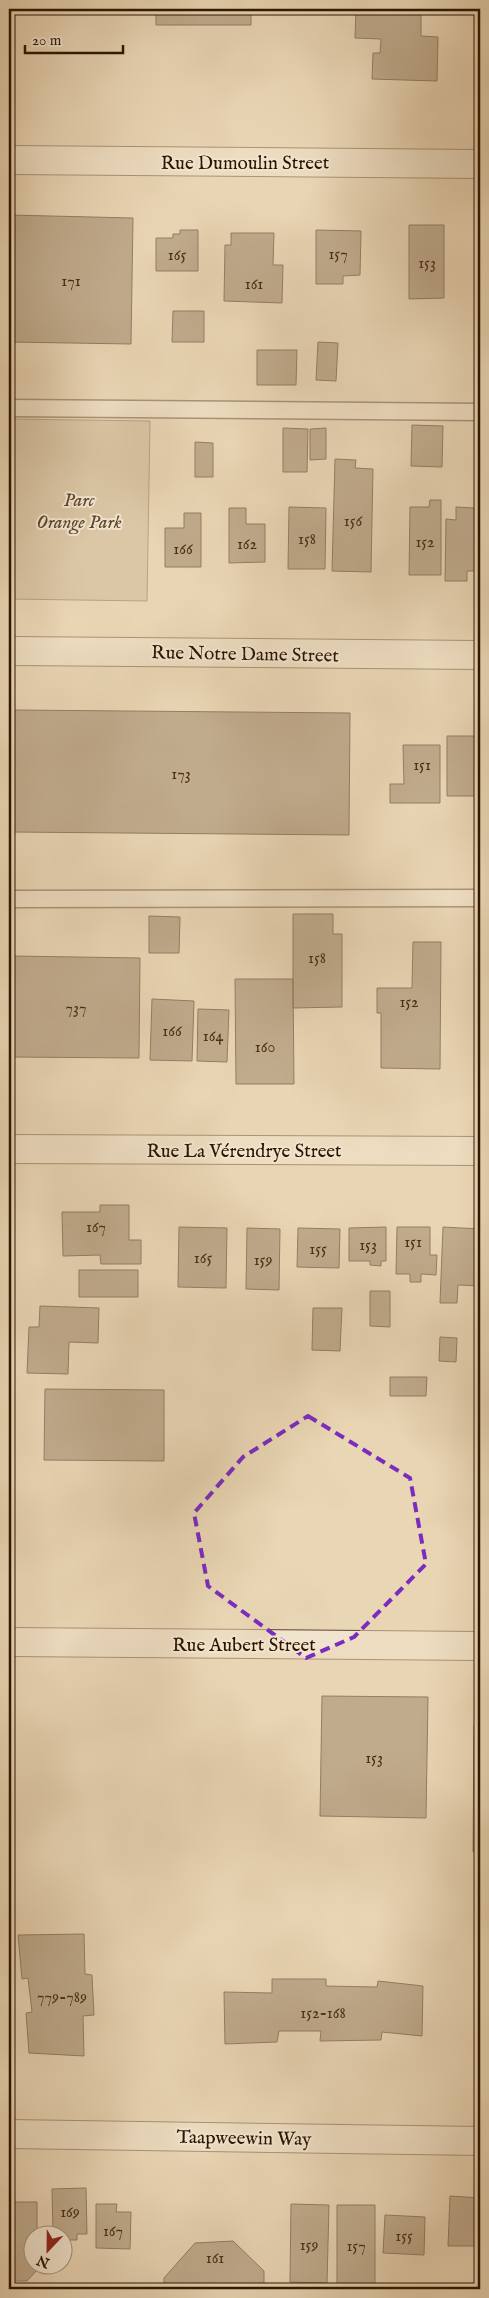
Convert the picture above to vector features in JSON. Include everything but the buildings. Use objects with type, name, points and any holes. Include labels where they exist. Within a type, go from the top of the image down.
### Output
[{"type":"street","name":"Rue Dumoulin Street","points":[[9,160],[480,164]]},
{"type":"street","name":"Rue Notre Dame Street","points":[[9,651],[480,655]]},
{"type":"street","name":"Rue La Vérendrye Street","points":[[9,1148],[480,1151]]},
{"type":"street","name":"Rue Aubert Street","points":[[9,1642],[480,1646]]},
{"type":"street","name":"Taapweewin Way","points":[[9,2134],[480,2141]]},
{"type":"lane","points":[[9,408],[480,412]]},
{"type":"lane","points":[[9,899],[480,898]]},
{"type":"highlighted area","points":[[308,1416],[410,1478],[426,1564],[354,1637],[306,1658],[208,1586],[194,1513],[243,1457]]},
{"type":"green space","name":"Parc Orange Park","points":[[9,419],[150,421],[147,601],[9,599]]}]
